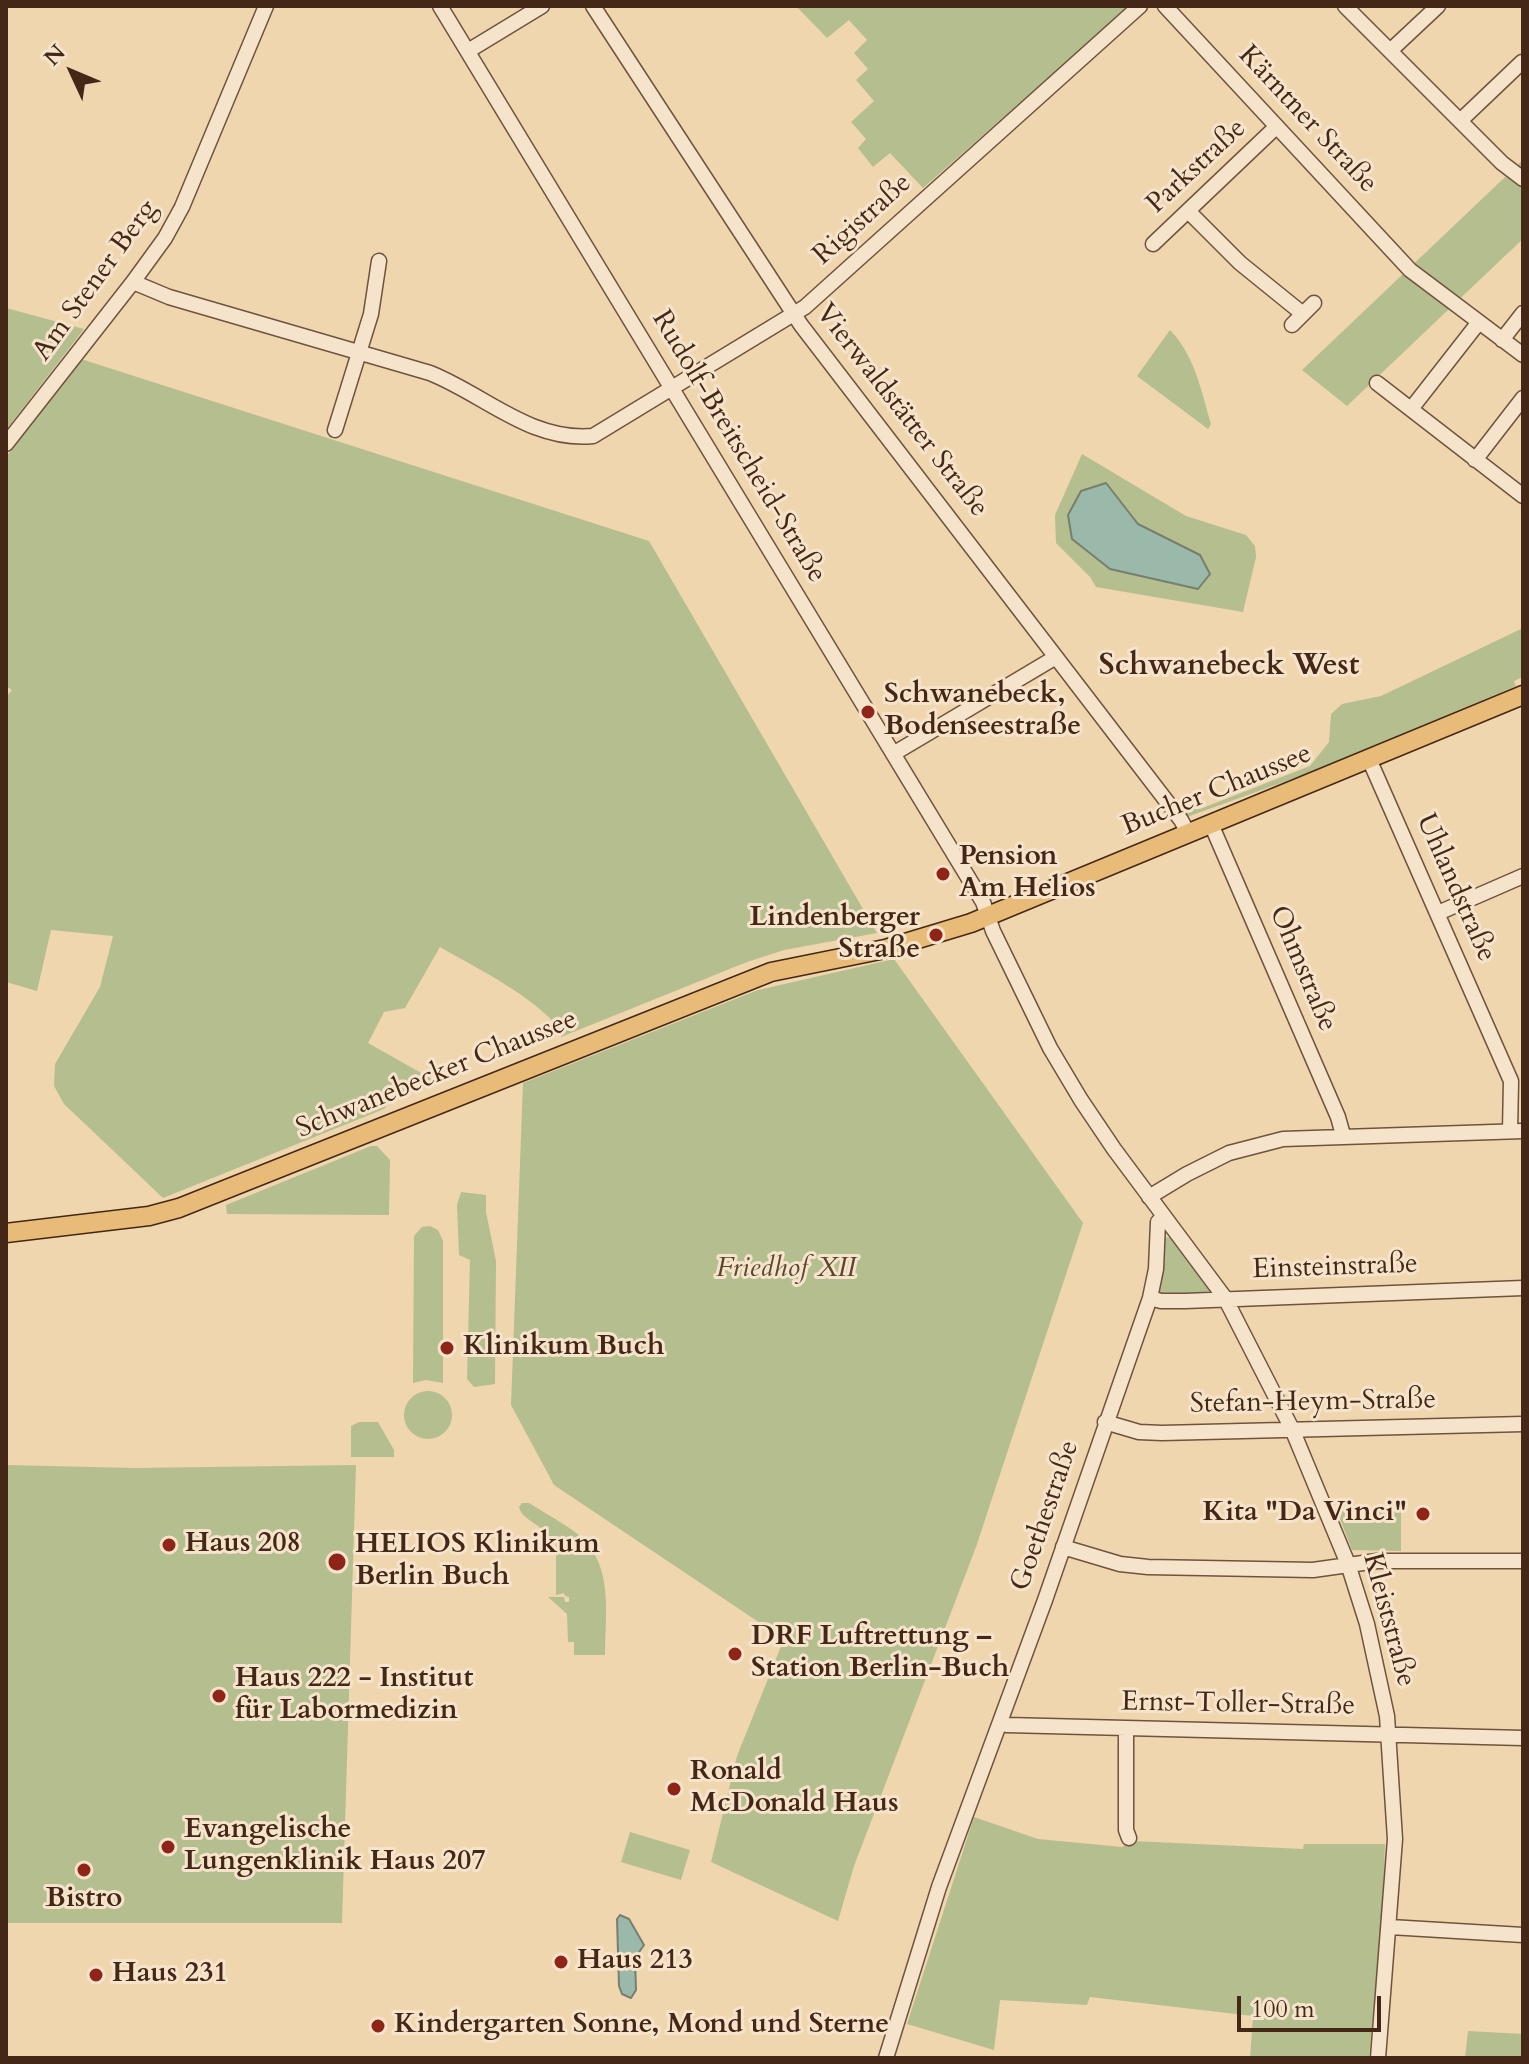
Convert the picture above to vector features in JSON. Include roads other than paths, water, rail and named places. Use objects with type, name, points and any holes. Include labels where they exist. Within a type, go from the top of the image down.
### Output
[{"type":"main road","name":"Bucher Chaussee","points":[[885,949],[931,937],[988,916],[1523,695]]},
{"type":"main road","name":"Schwanebecker Chaussee","points":[[6,1233],[168,1212],[771,972],[885,949]]},
{"type":"street","name":"Am Stener Berg","points":[[6,444],[133,282],[180,211],[266,6]]},
{"type":"street","name":"Rudolf-Breitscheid-Straße","points":[[440,6],[983,902],[988,916]]},
{"type":"street","points":[[468,51],[542,6]]},
{"type":"street","name":"Vierwaldstätter Straße","points":[[593,6],[794,315],[1188,833]]},
{"type":"street","name":"Rigistraße","points":[[359,352],[452,382],[540,431],[575,438],[593,436],[794,315],[1140,6]]},
{"type":"street","name":"Kärntner Straße","points":[[1165,6],[1410,270],[1523,355]]},
{"type":"street","points":[[1345,6],[1502,163],[1523,179]]},
{"type":"street","points":[[1390,51],[1438,6]]},
{"type":"street","points":[[1460,121],[1522,62]]},
{"type":"street","name":"Parkstraße","points":[[1153,244],[1276,127]]},
{"type":"street","points":[[1188,211],[1297,320],[1314,303]]},
{"type":"street","points":[[335,430],[376,292],[379,261]]},
{"type":"street","points":[[133,282],[169,297],[359,352]]},
{"type":"street","points":[[1502,340],[1523,313]]},
{"type":"street","points":[[1411,409],[1479,322]]},
{"type":"street","points":[[1377,383],[1523,496]]},
{"type":"street","points":[[1475,460],[1523,398]]},
{"type":"street","points":[[893,754],[1056,657]]},
{"type":"street","name":"Uhlandstraße","points":[[1369,759],[1511,1081],[1517,1131]]},
{"type":"street","name":"Ohmstraße","points":[[1211,824],[1338,1117],[1343,1135]]},
{"type":"street","points":[[1438,913],[1523,876]]},
{"type":"street","points":[[988,916],[1050,1048],[1094,1120],[1149,1197],[1229,1153],[1283,1139],[1517,1131]]},
{"type":"street","name":"Kleiststraße","points":[[1149,1197],[1225,1298],[1292,1429],[1348,1564],[1367,1624],[1387,1716],[1395,1839],[1378,2058]]},
{"type":"street","name":"Goethestraße","points":[[886,2058],[939,1887],[1150,1298],[1156,1269],[1158,1222],[1164,1217]]},
{"type":"street","name":"Einsteinstraße","points":[[1150,1298],[1161,1301],[1523,1288]]},
{"type":"street","name":"Stefan-Heym-Straße","points":[[1105,1422],[1139,1432],[1162,1433],[1523,1424]]},
{"type":"street","points":[[1063,1547],[1120,1564],[1148,1567],[1313,1570],[1377,1561],[1523,1561]]},
{"type":"street","name":"Ernst-Toller-Straße","points":[[1000,1723],[1523,1738]]},
{"type":"street","points":[[1126,1728],[1126,1830],[1129,1838]]},
{"type":"street","points":[[1390,1927],[1523,1935]]},
{"type":"place","name":"Schwanebeck, Bodenseestraße","points":[[868,712]]},
{"type":"place","name":"Pension Am Helios","points":[[943,874]]},
{"type":"place","name":"Lindenberger Straße","points":[[936,935]]},
{"type":"place","name":"Klinikum Buch","points":[[447,1348]]},
{"type":"place","name":"Kita \"Da Vinci\"","points":[[1423,1514]]},
{"type":"place","name":"Haus 208","points":[[169,1545]]},
{"type":"place","name":"HELIOS Klinikum Berlin Buch","points":[[337,1562]]},
{"type":"place","name":"DRF Luftrettung – Station Berlin-Buch","points":[[735,1654]]},
{"type":"place","name":"Haus 222 - Institut für Labormedizin","points":[[219,1696]]},
{"type":"place","name":"Ronald McDonald Haus","points":[[674,1789]]},
{"type":"place","name":"Evangelische Lungenklinik Haus 207","points":[[168,1847]]},
{"type":"place","name":"Bistro","points":[[84,1870]]},
{"type":"place","name":"Haus 213","points":[[561,1962]]},
{"type":"place","name":"Haus 231","points":[[96,1975]]},
{"type":"place","name":"Kindergarten Sonne, Mond und Sterne","points":[[378,2026]]},
{"type":"district","name":"Schwanebeck West","points":[[1229,667]]},
{"type":"park label","name":"Friedhof XII","points":[[786,1270]]}]
